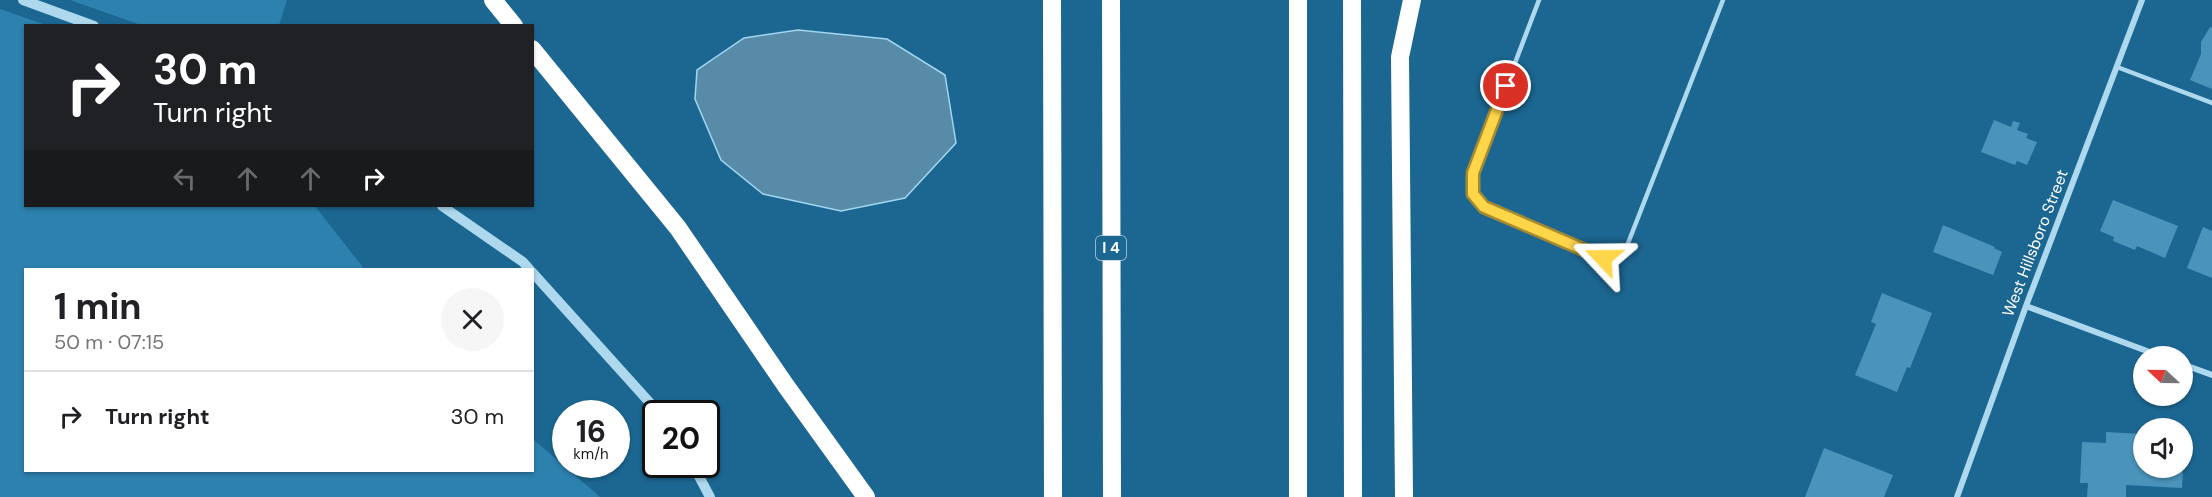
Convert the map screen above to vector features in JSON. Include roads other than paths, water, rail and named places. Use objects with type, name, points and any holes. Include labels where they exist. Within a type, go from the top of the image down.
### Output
[{"type":"highway","points":[[493,0],[512,24]]},
{"type":"highway","points":[[1052,0],[1053,497]]},
{"type":"highway","name":"I 4","points":[[1111,0],[1112,497]]},
{"type":"highway","points":[[1298,0],[1298,497]]},
{"type":"highway","points":[[1352,0],[1353,497]]},
{"type":"highway","points":[[1404,497],[1400,57],[1412,0]]},
{"type":"highway","points":[[534,51],[678,228],[786,386],[866,497]]},
{"type":"street","points":[[23,0],[89,24]]},
{"type":"street","name":"West Hillsboro Street","points":[[1957,497],[2026,306],[2142,0]]},
{"type":"street","points":[[443,207],[529,268]]},
{"type":"street","points":[[534,273],[647,400]]},
{"type":"street","points":[[2026,306],[2133,346]]},
{"type":"street","points":[[2193,368],[2212,375]]},
{"type":"street","points":[[700,478],[710,497]]},
{"type":"lane","points":[[1539,0],[1473,173],[1473,194],[1484,207],[1603,258],[1615,258],[1625,251],[1723,0]]},
{"type":"lane","points":[[2117,67],[2212,103]]}]
